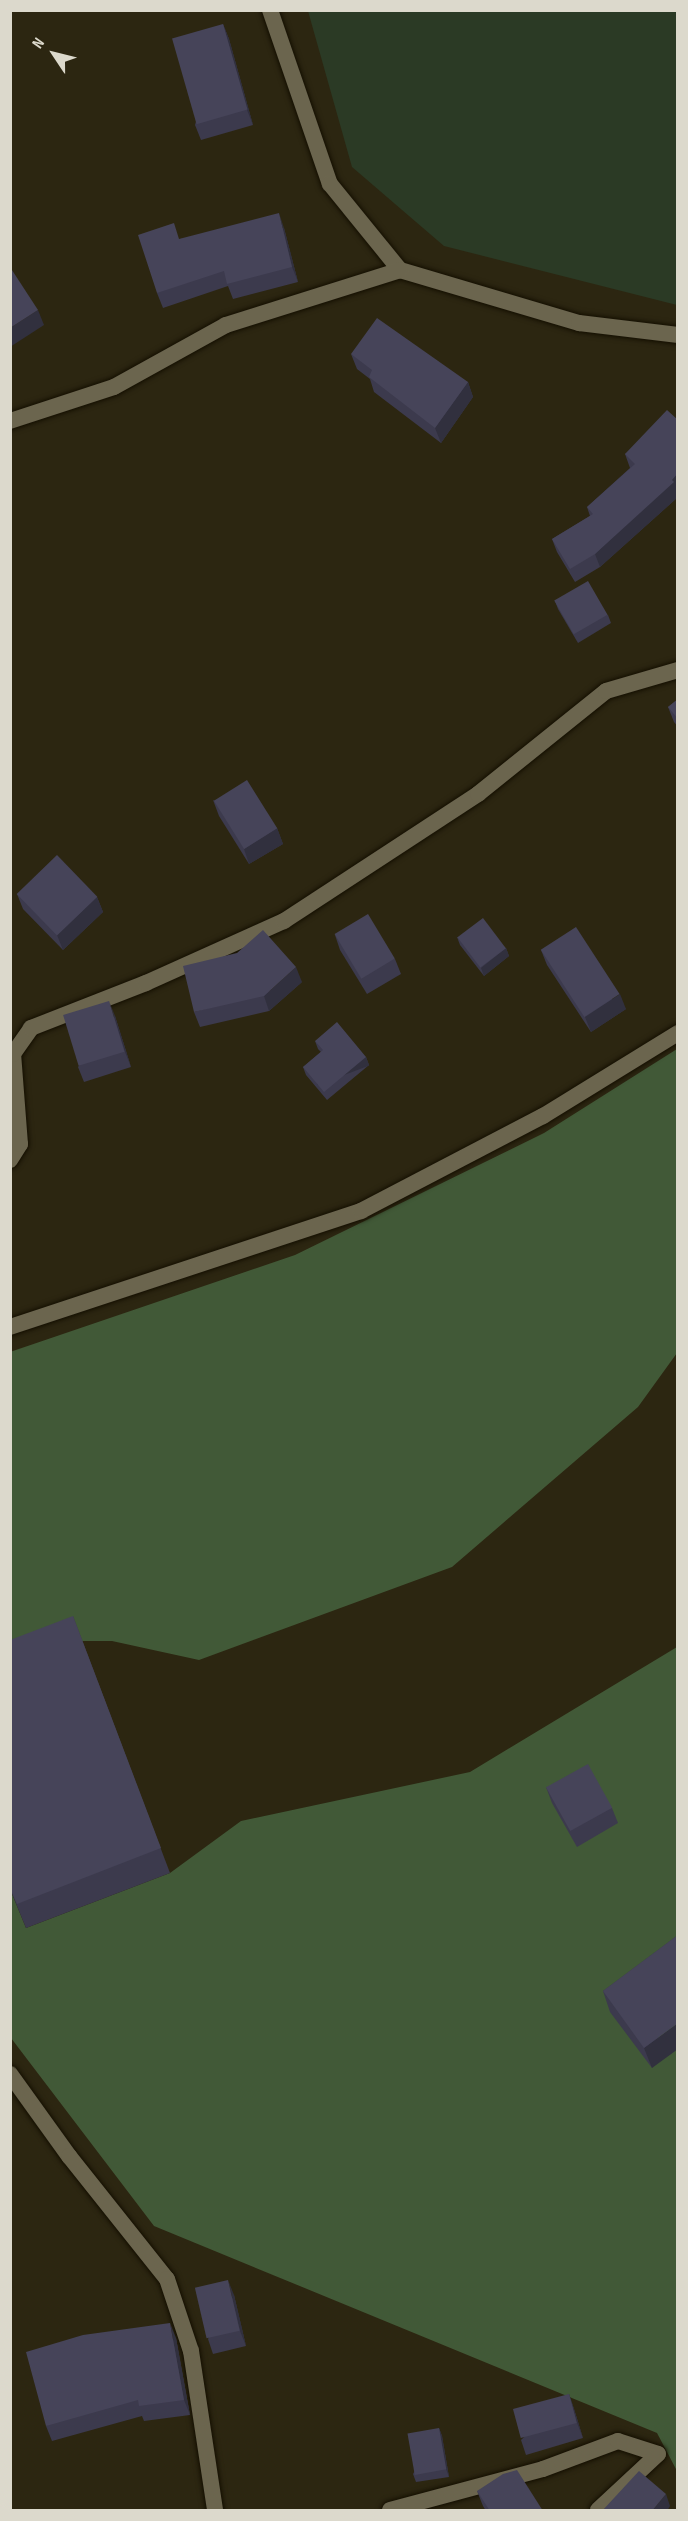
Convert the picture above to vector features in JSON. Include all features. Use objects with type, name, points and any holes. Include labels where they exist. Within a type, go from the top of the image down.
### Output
[{"type":"street","points":[[270,10],[330,183],[400,270]]},
{"type":"street","points":[[10,421],[114,387],[226,325],[400,270],[579,323],[678,335]]},
{"type":"street","points":[[10,1160],[20,1144],[13,1054],[31,1028],[146,983],[284,921],[478,794],[606,691],[678,670]]},
{"type":"street","points":[[10,1327],[361,1211],[543,1116],[678,1033]]},
{"type":"street","points":[[10,2074],[69,2156],[167,2279],[191,2351],[215,2511]]},
{"type":"street","points":[[390,2511],[543,2469],[618,2441],[658,2454],[598,2511]]},
{"type":"green space","points":[[308,11],[677,11],[677,305],[444,246],[352,167]]},
{"type":"green space","points":[[677,1049],[677,1353],[638,1407],[452,1567],[199,1660],[112,1641],[82,1641],[11,1668],[10,1352],[295,1255],[544,1133]]},
{"type":"green space","points":[[677,1647],[677,2471],[657,2433],[154,2226],[11,2038],[10,1889],[26,1928],[170,1873],[241,1821],[470,1772]]},
{"type":"building","points":[[223,24],[248,110],[197,124],[172,39]]},
{"type":"building","points":[[279,213],[292,267],[227,284],[224,271],[157,293],[138,235],[174,223],[179,239]]},
{"type":"building","points":[[10,267],[38,310],[10,328]]},
{"type":"building","points":[[377,318],[468,382],[435,428],[369,377],[372,370],[351,354]]},
{"type":"building","points":[[667,410],[678,420],[678,473],[672,480],[674,482],[595,554],[570,569],[552,539],[593,514],[587,507],[635,464],[625,454]]},
{"type":"building","points":[[588,581],[608,615],[574,634],[554,600]]},
{"type":"building","points":[[678,699],[678,719],[668,707]]},
{"type":"building","points":[[247,780],[277,828],[244,849],[214,801]]},
{"type":"building","points":[[57,855],[97,897],[57,936],[17,894]]},
{"type":"building","points":[[368,914],[395,959],[361,979],[335,934]]},
{"type":"building","points":[[483,918],[506,948],[480,968],[457,937]]},
{"type":"building","points":[[576,927],[620,994],[584,1017],[541,950]]},
{"type":"building","points":[[263,930],[296,967],[264,996],[194,1012],[183,966],[237,953]]},
{"type":"building","points":[[109,1001],[124,1052],[79,1066],[63,1015]]},
{"type":"building","points":[[337,1022],[366,1057],[324,1092],[303,1067],[323,1050],[315,1041]]},
{"type":"building","points":[[73,1616],[161,1848],[17,1904],[10,1888],[10,1640]]},
{"type":"building","points":[[588,1764],[612,1808],[570,1831],[546,1787]]},
{"type":"building","points":[[678,1935],[678,2023],[644,2048],[603,1991]]},
{"type":"building","points":[[228,2280],[240,2331],[207,2338],[195,2288]]},
{"type":"building","points":[[170,2323],[184,2400],[139,2406],[138,2400],[46,2426],[26,2352],[83,2335]]},
{"type":"building","points":[[569,2394],[577,2423],[521,2438],[513,2409]]},
{"type":"building","points":[[439,2428],[446,2469],[415,2475],[407,2434]]},
{"type":"building","points":[[517,2470],[543,2511],[490,2511],[477,2491],[503,2474]]},
{"type":"building","points":[[639,2471],[666,2494],[652,2511],[602,2511]]}]
